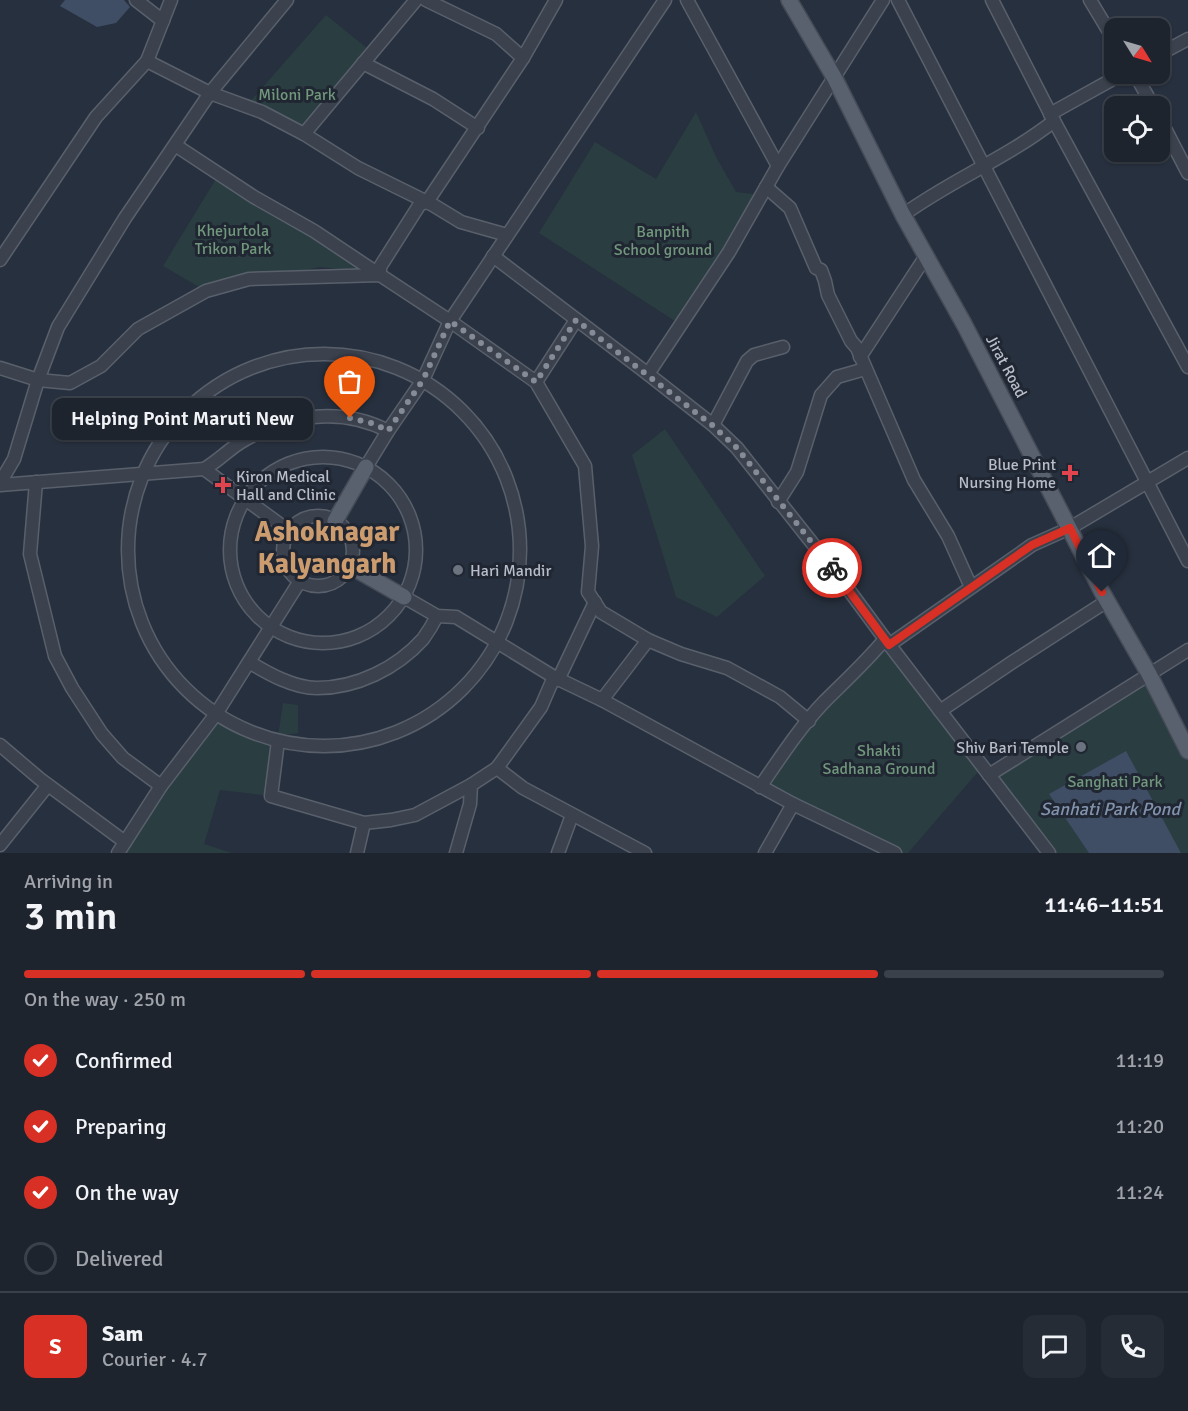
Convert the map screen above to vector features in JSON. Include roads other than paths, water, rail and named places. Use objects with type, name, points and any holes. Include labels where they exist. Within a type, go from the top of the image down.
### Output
[{"type":"main road","name":"Jirat Road","points":[[789,0],[834,77],[903,215],[969,334],[1107,601],[1149,674],[1188,751]]},
{"type":"main road","points":[[335,521],[366,467]]},
{"type":"main road","points":[[350,566],[404,597]]},
{"type":"street","points":[[136,0],[163,21]]},
{"type":"street","points":[[0,260],[4,244],[96,117],[147,62],[171,0]]},
{"type":"street","points":[[0,484],[14,459],[57,327],[102,254],[210,93],[287,0]]},
{"type":"street","points":[[304,134],[416,0]]},
{"type":"street","points":[[426,0],[496,34],[523,58]]},
{"type":"street","points":[[380,276],[380,267],[420,204],[427,202],[478,128],[523,58],[556,0]]},
{"type":"street","points":[[366,467],[423,380],[450,321],[665,0]]},
{"type":"street","points":[[687,0],[778,166]]},
{"type":"street","points":[[648,374],[729,252],[778,166],[883,0]]},
{"type":"street","points":[[898,0],[1188,561]]},
{"type":"street","points":[[992,0],[1052,118],[1188,367]]},
{"type":"street","points":[[1090,0],[1104,23]]},
{"type":"street","points":[[1170,49],[1188,39]]},
{"type":"street","points":[[147,62],[210,93],[262,112],[304,134],[358,168],[427,202],[461,222],[507,235]]},
{"type":"street","points":[[363,63],[434,99],[478,128]]},
{"type":"street","points":[[903,215],[944,187],[1031,139],[1052,118],[1106,84]]},
{"type":"street","points":[[1170,138],[1188,173]]},
{"type":"street","points":[[175,144],[255,197],[314,231],[450,321],[536,382],[585,466],[592,546],[588,592],[602,612],[648,639],[681,654],[727,668],[780,697],[809,721]]},
{"type":"street","points":[[766,187],[790,208],[816,268],[821,270],[828,295],[862,363],[914,480],[948,536],[971,587]]},
{"type":"street","points":[[493,256],[648,374],[737,448],[843,582],[1049,853]]},
{"type":"street","points":[[778,502],[797,472],[821,395],[837,377],[862,363],[926,256]]},
{"type":"street","points":[[0,368],[38,380],[70,382],[101,366],[138,329],[206,291],[249,279],[380,276]]},
{"type":"street","points":[[536,382],[576,320]]},
{"type":"street","points":[[712,425],[747,361],[754,355],[783,347]]},
{"type":"street","points":[[309,354],[345,355],[380,362],[423,380],[442,393],[475,425],[500,464],[512,496],[519,530],[517,576],[506,620],[484,661],[453,696],[414,723],[371,740],[348,744],[302,744],[278,741],[246,730],[216,714],[186,690],[161,660],[143,626],[132,589],[128,550],[132,511],[143,474],[167,433],[191,406],[219,384],[240,373],[262,364],[309,354]]},
{"type":"street","points":[[0,484],[204,469],[239,444],[267,428],[296,419],[325,416],[350,418],[375,424],[388,431]]},
{"type":"street","points":[[324,457],[347,460],[366,467],[388,483],[404,502],[413,525],[416,549],[413,574],[404,597],[378,625],[362,635],[344,641],[325,644],[306,642],[287,636],[271,627],[253,612],[246,602],[232,569],[230,545],[233,529],[245,500],[260,482],[279,468],[301,460],[324,457]]},
{"type":"street","points":[[760,787],[824,703],[887,642],[1032,545],[1070,528],[1188,458]]},
{"type":"street","points":[[204,469],[289,531]]},
{"type":"street","points":[[36,482],[30,554],[55,656],[72,688],[102,734],[123,758],[161,786]]},
{"type":"street","points":[[325,516],[335,521],[343,525],[353,543],[352,563],[339,580],[320,586],[300,581],[287,568],[283,549],[289,531],[304,518],[325,516]]},
{"type":"street","points":[[118,853],[161,786],[216,714],[300,581]]},
{"type":"street","points":[[404,597],[437,616],[456,617],[556,679],[602,700],[793,804],[895,853]]},
{"type":"street","points":[[940,711],[1107,601]]},
{"type":"street","points":[[278,741],[271,796],[364,823],[415,815],[471,785],[497,768],[541,707],[595,602]]},
{"type":"street","points":[[249,662],[266,673],[287,681],[316,688],[344,685],[374,675],[403,659],[424,638],[437,616]]},
{"type":"street","points":[[602,700],[648,639]]},
{"type":"street","points":[[989,775],[1188,650]]},
{"type":"street","points":[[0,745],[48,785],[125,842]]},
{"type":"street","points":[[497,768],[523,788],[645,853]]},
{"type":"street","points":[[0,845],[48,785]]},
{"type":"street","points":[[456,853],[470,804],[471,785]]},
{"type":"street","points":[[765,853],[793,804]]},
{"type":"street","points":[[558,853],[573,815]]},
{"type":"street","points":[[357,853],[364,823]]},
{"type":"water","points":[[65,0],[124,0],[130,7],[116,23],[97,27],[60,6]]},
{"type":"water","name":"Sanhati Park Pond","points":[[1126,751],[1181,853],[1089,853],[1049,794]]},
{"type":"place","name":"Helping Point Maruti New","points":[[350,418]]},
{"type":"place","name":"Blue Print Nursing Home","points":[[1070,473]]},
{"type":"place","name":"Kiron Medical Hall and Clinic","points":[[223,485]]},
{"type":"place","name":"Hari Mandir","points":[[458,570]]},
{"type":"place","name":"Shiv Bari Temple","points":[[1081,747]]},
{"type":"district","name":"Ashoknagar Kalyangarh","points":[[327,547]]},
{"type":"park label","name":"Miloni Park","points":[[297,94]]},
{"type":"park label","name":"Khejurtola Trikon Park","points":[[233,239]]},
{"type":"park label","name":"Banpith School ground","points":[[663,240]]},
{"type":"park label","name":"Shakti Sadhana Ground","points":[[879,759]]},
{"type":"park label","name":"Sanghati Park","points":[[1115,781]]}]
